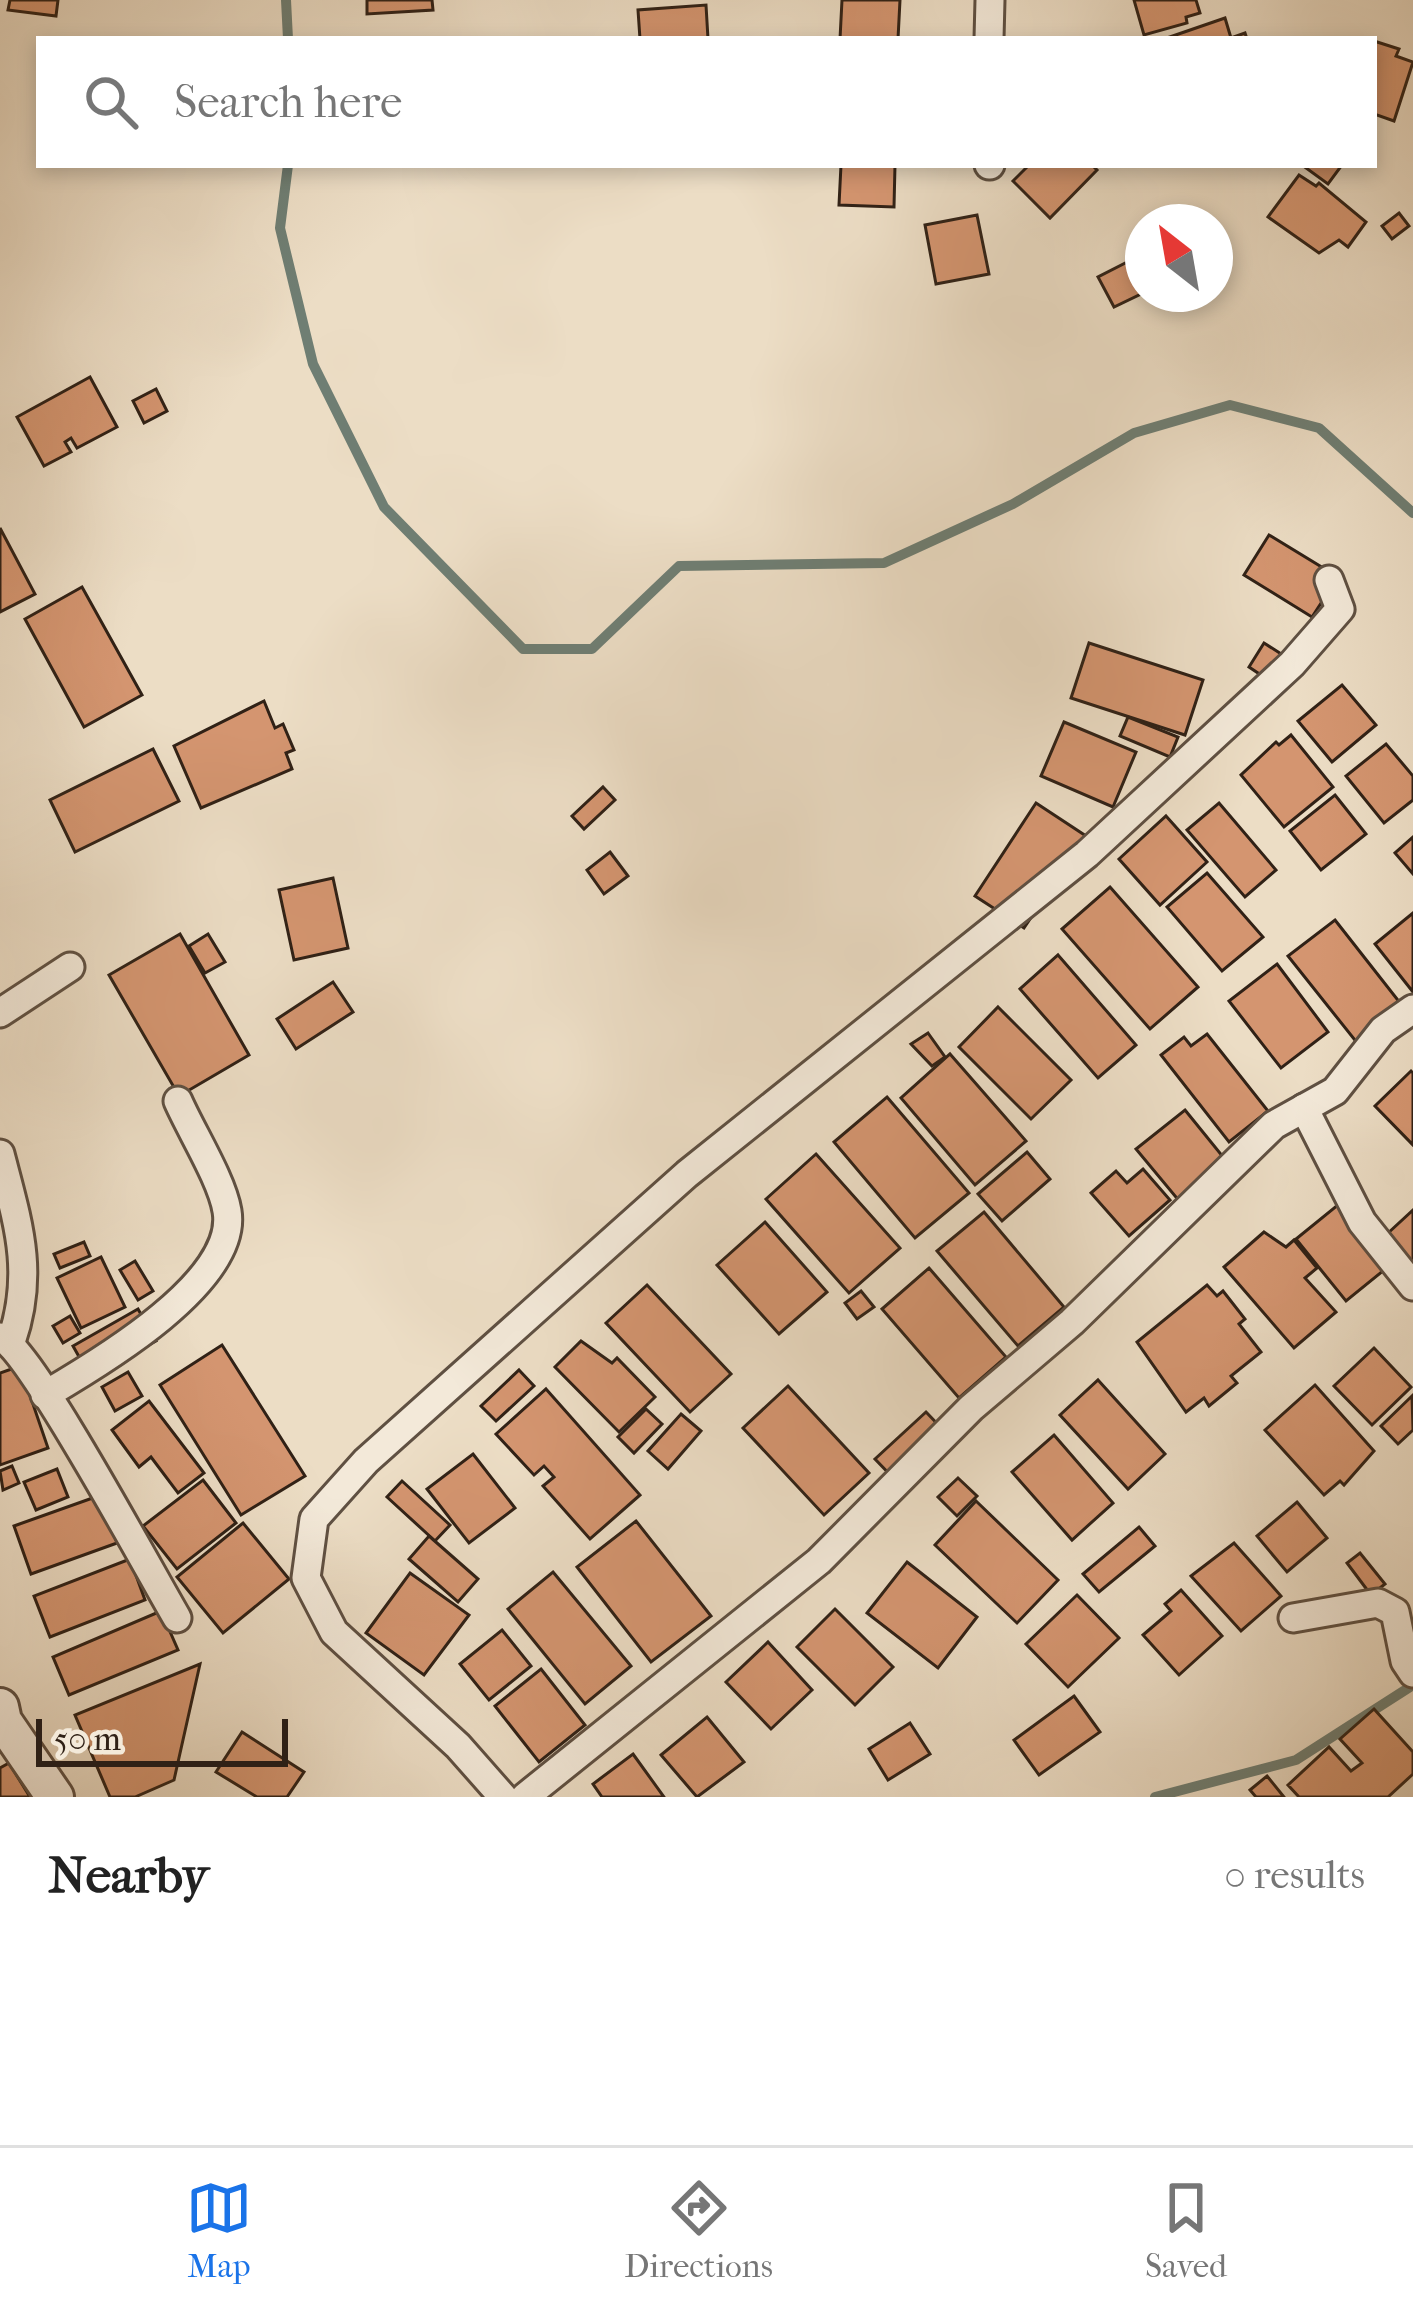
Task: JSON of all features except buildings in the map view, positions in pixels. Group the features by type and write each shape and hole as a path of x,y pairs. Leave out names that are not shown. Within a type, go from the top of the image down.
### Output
{"street":[{"path":"989,36 990,0"},
{"path":"503,1797 458,1746 334,1632 306,1577 314,1519 366,1461 687,1174 1121,822 1292,664 1340,609 1329,580"},
{"path":"0,1013 70,967"},
{"path":"525,1797 819,1561 971,1408 1072,1322 1274,1125 1334,1091 1383,1030 1413,1009"},
{"path":"45,1395 124,1348 197,1286 224,1237 228,1212 178,1101"},
{"path":"1304,1108 1362,1222 1413,1286"},
{"path":"0,1154 21,1232 26,1300 5,1340 45,1395 177,1618"},
{"path":"1293,1618 1404,1601 1405,1660 1413,1672"},
{"path":"1,1717 55,1797"}],"waterway":[{"path":"286,0 288,36"},
{"path":"288,168 280,228 313,364 384,507 523,649 592,649 679,566 884,563 1013,504 1134,433 1230,405 1319,428 1413,513"},
{"path":"1155,1797 1296,1760 1413,1685"}]}
